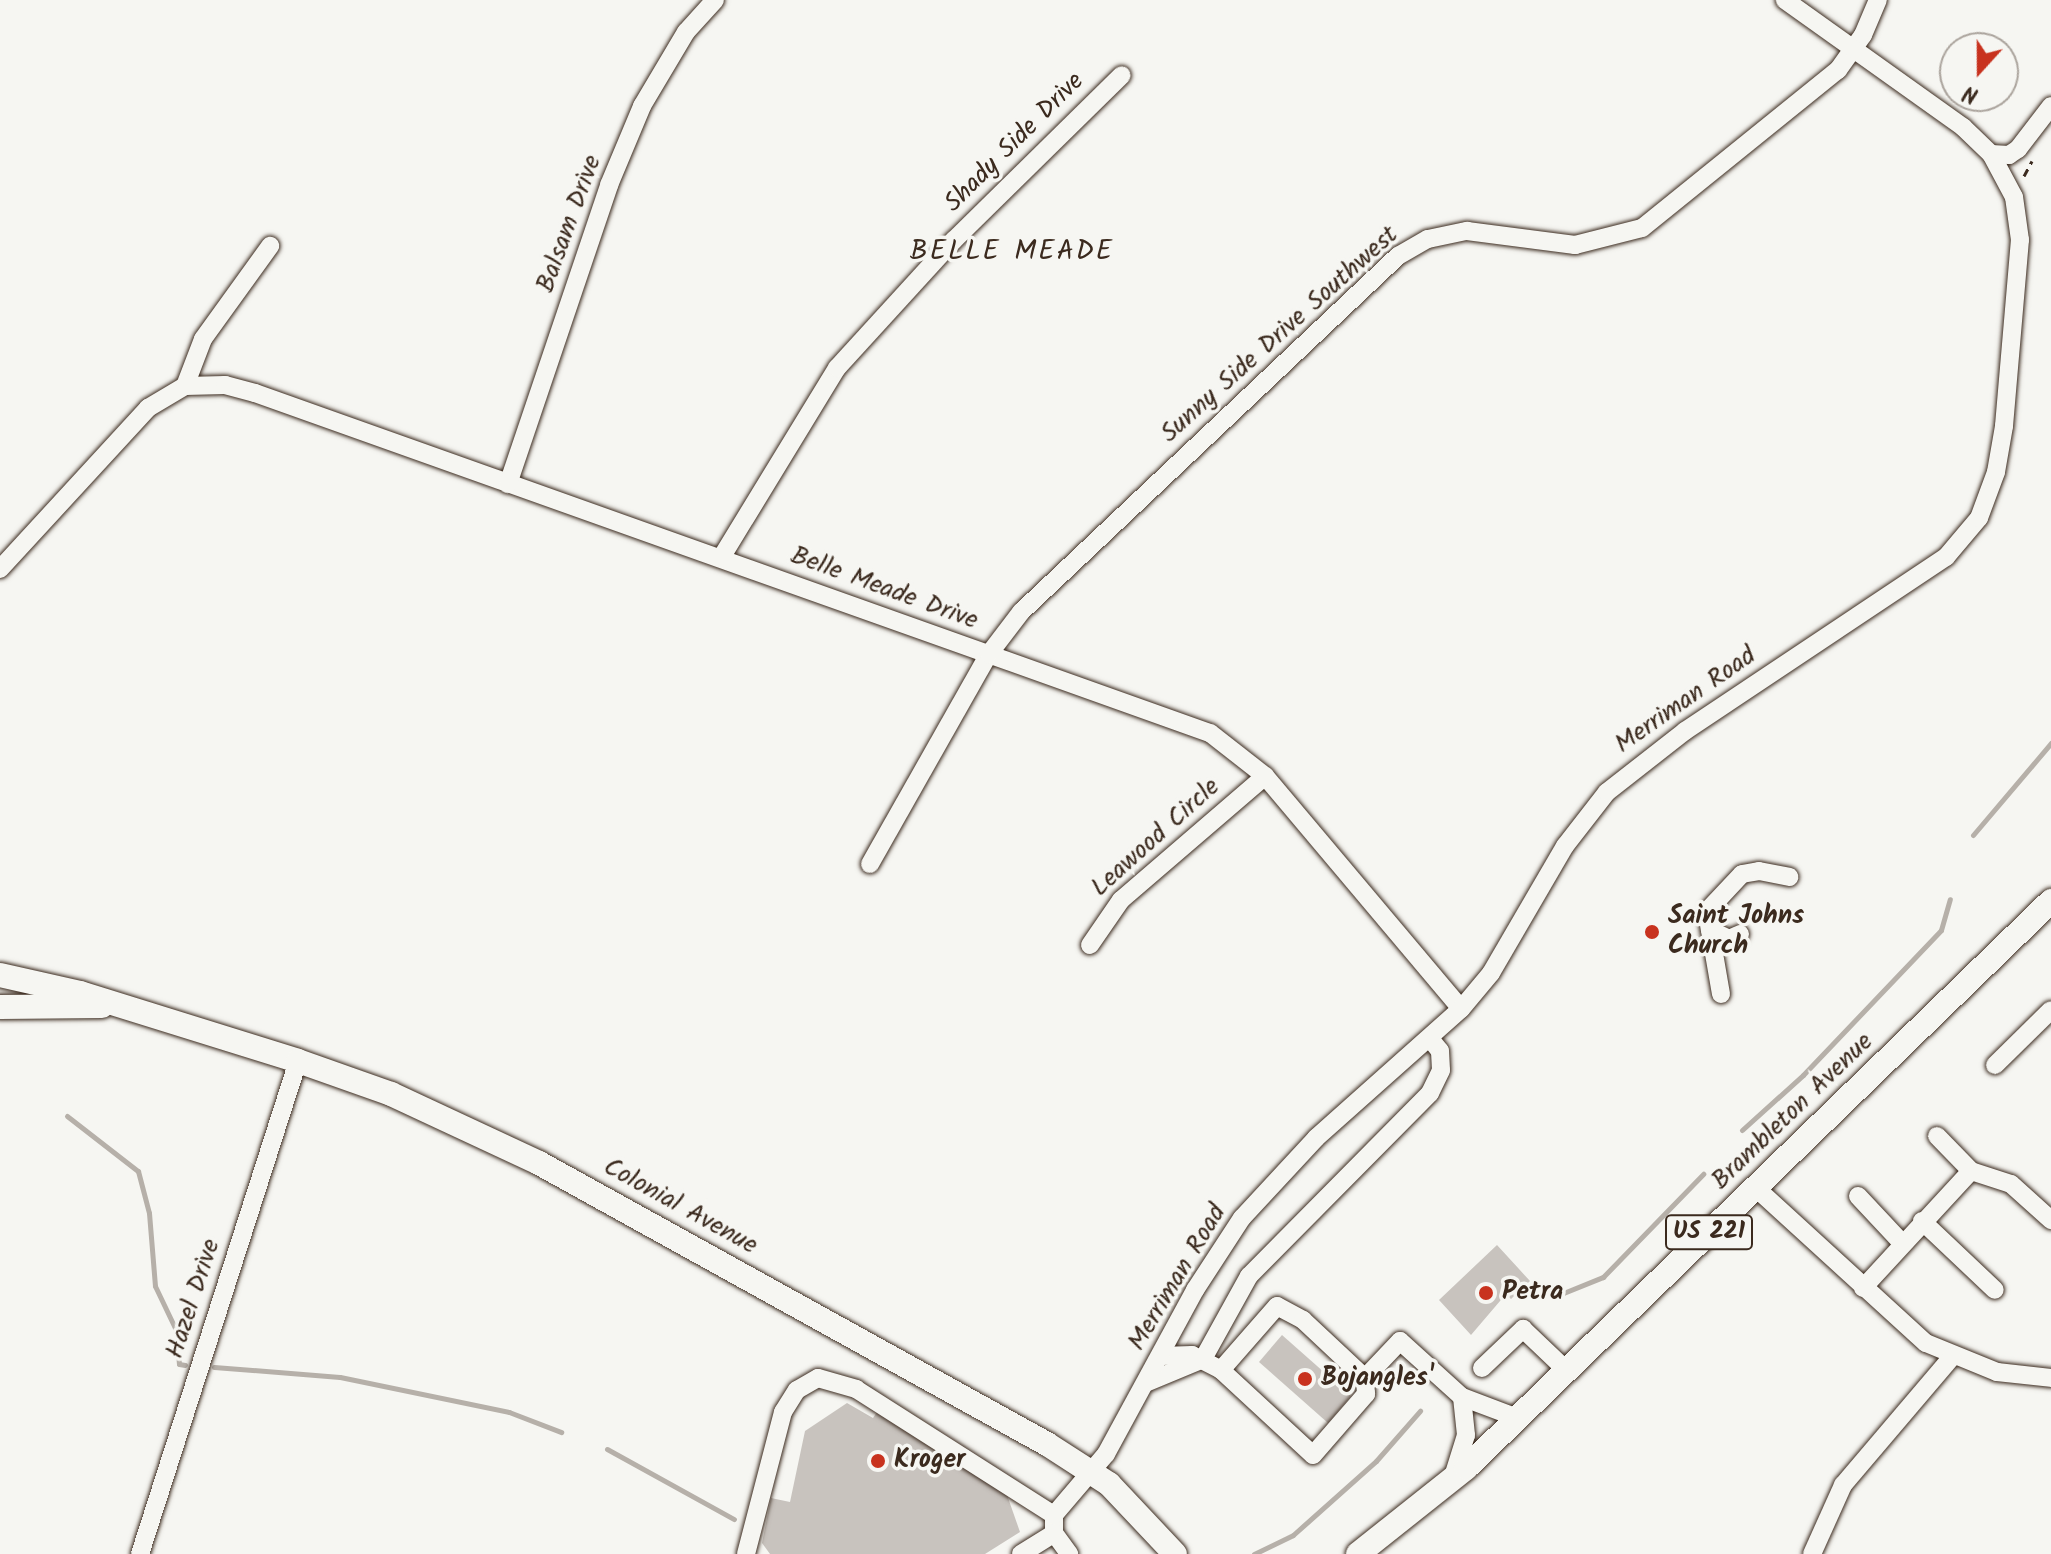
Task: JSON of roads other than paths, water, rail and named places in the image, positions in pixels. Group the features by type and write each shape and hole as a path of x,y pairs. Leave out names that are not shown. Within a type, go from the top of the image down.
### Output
{"main road":[{"name":"Brambleton Avenue","path":"1358,1554 1451,1481 2048,911"},
{"name":"Colonial Avenue","path":"0,975 80,993 108,1006 298,1061 391,1094 539,1163 1093,1472 1138,1510 1175,1554"},
{"name":"Colonial Avenue","path":"0,1007 108,1006"}],"street":[{"name":"Balsam Drive","path":"508,484 609,185 642,106 686,32 715,0"},
{"name":"Merriman Road","path":"1021,1554 1054,1524 1093,1472 1148,1382 1217,1254 1268,1185 1431,1040 1461,1009 1491,973 1565,846 1607,792 1685,731 1946,557 1979,518 1996,472 2004,426 2020,240 2014,197 1991,154 1963,127 1785,0"},
{"name":"Sunny Side Drive Southwest","path":"870,864 989,654 1021,612 1398,256 1428,239 1467,231 1575,245 1642,228 1818,88 1855,49 1878,0"},
{"name":"Shady Side Drive","path":"721,558 837,368 954,240 1122,75"},
{"path":"1991,154 2009,155 2018,149 2049,110"},
{"path":"0,569 148,408 185,386 203,339 270,246"},
{"name":"Belle Meade Drive","path":"185,386 216,384 255,393 1210,733 1265,776 1461,1009"},
{"name":"Leawood Circle","path":"1090,945 1121,900 1265,776"},
{"path":"1721,994 1710,930 1711,907 1730,882 1759,871 1789,877"},
{"path":"1710,930 1729,939 1740,934"},
{"path":"1995,1065 2051,1010"},
{"path":"1148,1382 1203,1359 1249,1276 1430,1093 1441,1070 1440,1051 1431,1040"},
{"name":"Hazel Drive","path":"140,1554 298,1061"},
{"path":"1937,1136 1971,1171 2011,1184 2051,1220"},
{"path":"1863,1288 1892,1261 1901,1242 1971,1171"},
{"path":"1756,1188 1907,1327 1952,1357 1997,1372 2051,1378"},
{"path":"1858,1196 1901,1242"},
{"path":"1922,1221 1995,1290"},
{"path":"1161,1356 1183,1353 1203,1359 1221,1370 1313,1455 1366,1394 1365,1378 1303,1320 1277,1306 1221,1370"},
{"path":"1482,1368 1523,1329 1565,1369"},
{"path":"1365,1378 1400,1341 1462,1397 1515,1417"},
{"path":"1812,1554 1843,1485 1952,1357"},
{"path":"746,1554 783,1412 797,1390 818,1378 856,1389 1054,1524 1069,1554"},
{"path":"1451,1481 1466,1435 1462,1397"}],"waterway":[{"path":"1973,835 2051,743"},
{"path":"1742,1130 1803,1075 1941,930 1950,899"},
{"path":"67,1116 138,1171 149,1213 155,1286 176,1330 179,1364 185,1365"},
{"path":"1556,1296 1603,1277 1703,1174"},
{"path":"214,1367 340,1377 509,1412 561,1432"},
{"path":"1254,1554 1293,1535 1376,1461 1420,1411"},
{"path":"607,1449 734,1519"}],"place":[{"name":"Saint Johns Church","path":"1652,932"},
{"name":"Petra","path":"1486,1293"},
{"name":"Bojangles'","path":"1305,1379"},
{"name":"Kroger","path":"878,1461"}],"district":[{"name":"BELLE MEADE","path":"1012,252"}]}
